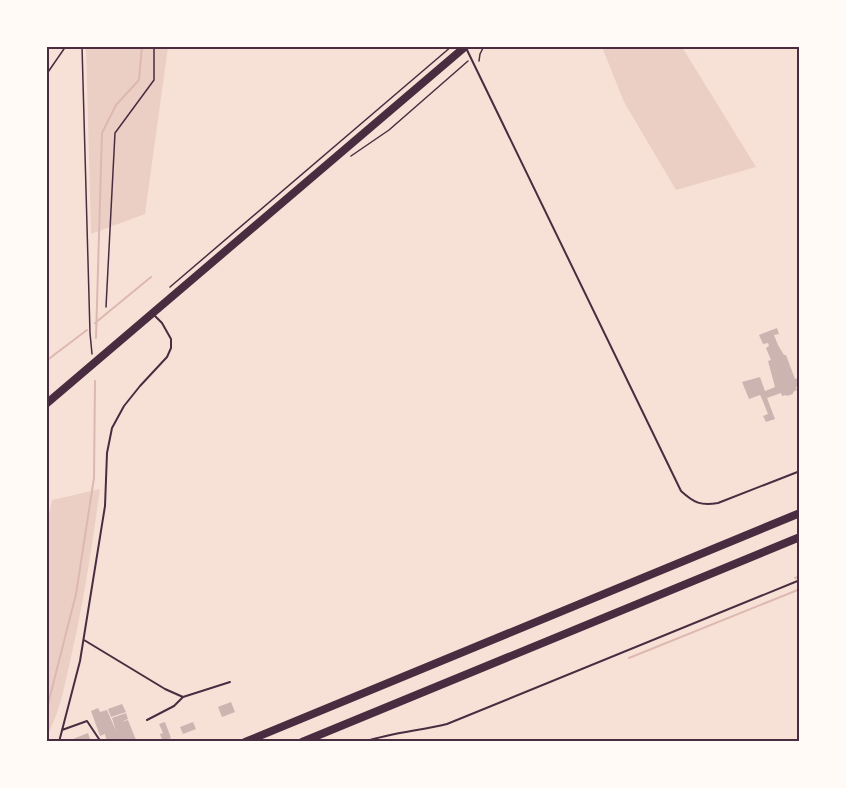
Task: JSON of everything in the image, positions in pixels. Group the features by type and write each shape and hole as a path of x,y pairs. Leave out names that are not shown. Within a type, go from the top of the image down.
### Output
{"main road":[{"path":"46,404 466,47"},
{"path":"245,741 800,513"},
{"path":"302,741 800,537"}],"lane":[{"path":"466,47 681,491 692,501 704,505 718,503 800,471"},
{"path":"58,741 84,640 105,506 107,453 112,428 124,406 167,357 171,348 171,339 162,323 153,314"},
{"path":"364,741 394,732 426,729 457,721 800,579"},
{"path":"84,640 165,689 183,697"},
{"path":"147,720 174,706 183,697 230,682"},
{"path":"62,730 87,721 101,741"}],"path":[{"path":"46,75 66,46"},
{"path":"82,46 92,357"},
{"path":"106,307 115,133 154,80 154,46"},
{"path":"479,64 484,46"},
{"path":"343,152 352,157 471,58"}],"shaded area":[{"path":"86,47 168,47 145,214 91,234"},
{"path":"602,47 682,47 756,167 676,190 624,102"},
{"path":"100,489 76,636 62,698 47,736 46,529 52,500"}],"building":[{"path":"777,328 779,334 774,335 778,345 786,355 795,379 800,377 800,385 796,387 797,390 793,394 782,396 781,393 767,398 775,419 766,422 763,416 768,414 760,395 749,399 742,382 760,377 765,391 775,387 768,361 771,360 766,348 769,346 768,343 763,344 759,335"},
{"path":"231,702 235,712 222,717 218,707"},
{"path":"122,704 126,712 111,717 108,709"},
{"path":"98,708 100,712 107,710 116,731 112,718 126,713 128,719 121,722 128,720 136,740 107,742 105,734 100,736 91,711"},
{"path":"165,722 171,738 163,742 160,734 163,733 159,724"},
{"path":"193,722 196,729 183,734 180,727"},
{"path":"88,733 91,742 68,742 68,741"}],"waterway":[{"path":"96,338 102,133 116,105 139,80 142,46"},
{"path":"95,323 151,277"},
{"path":"46,361 87,330"},
{"path":"46,712 76,594 94,478 95,381"},
{"path":"795,578 800,576"},
{"path":"629,658 800,589"}]}
